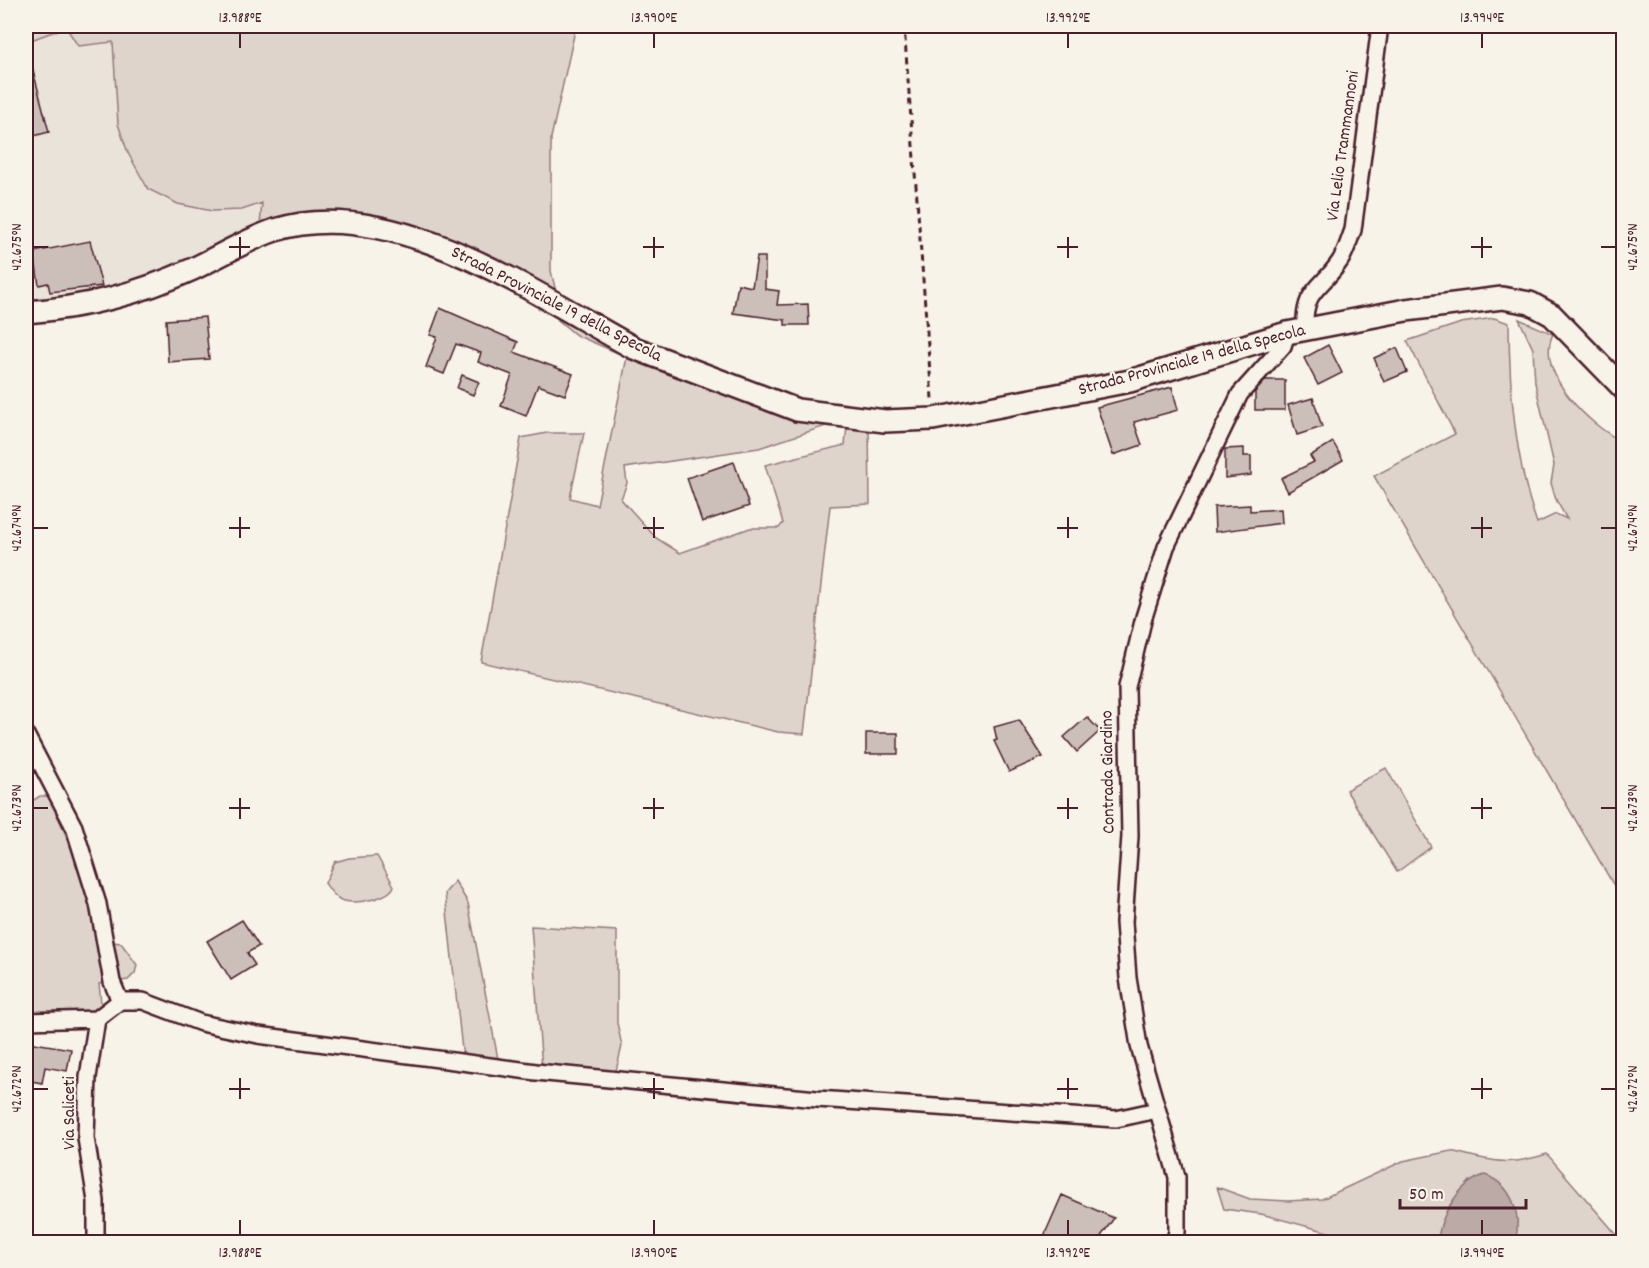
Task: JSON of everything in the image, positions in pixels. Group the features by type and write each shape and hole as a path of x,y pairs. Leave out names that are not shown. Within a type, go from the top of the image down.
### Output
{"main road":[{"name":"Strada Provinciale 19 della Specola","path":"26,312 91,303 141,288 191,270 276,230 320,222 357,223 464,254 634,348 797,410 885,421 933,419 1130,381 1296,331 1406,310 1502,298 1530,303 1552,315 1623,389"}],"street":[{"name":"Via Lelio Trammannoni","path":"1296,331 1311,294 1341,260 1353,230 1380,26"},
{"name":"Contrada Giardino","path":"1174,1242 1177,1232 1177,1177 1139,1046 1128,978 1124,921 1130,836 1126,687 1144,617 1166,547 1240,394 1296,331"},
{"path":"26,735 74,827 98,904 112,982 120,1001"},
{"path":"26,1021 97,1019 120,1001 143,1001 201,1023 258,1035 627,1082 817,1099 1116,1119 1157,1110"},
{"name":"Via Saliceti","path":"96,1242 96,1201 86,1138 88,1077 97,1019"}],"path":[{"path":"904,26 931,358 933,419"}],"shaded area":[{"path":"26,26 576,26 551,138 551,271 556,292 452,243 260,225 262,203 242,210 212,211 178,204 148,189 128,153 118,124 113,42 78,46 66,27 26,42"},
{"path":"66,27 78,46 113,42 118,124 242,210 262,203 263,228 176,265 98,291 26,302 26,42"},
{"path":"569,317 832,424 759,448 625,468 627,483 621,499 656,538 680,553 750,528 779,528 783,523 765,465 845,445 847,426 869,427 870,504 830,506 804,734 778,732 481,662 521,438 547,433 584,433 570,498 597,505 627,357 576,335 558,320"},
{"path":"1494,318 1509,323 1510,373 1518,450 1537,523 1556,514 1567,519 1556,500 1551,483 1554,465 1535,383 1533,349 1519,319 1553,334 1549,349 1551,365 1558,381 1582,412 1610,435 1623,442 1623,901 1374,476 1455,434 1407,341 1461,323"},
{"path":"1386,768 1431,847 1397,872 1346,790"},
{"path":"40,796 49,796 112,942 121,943 137,965 135,973 128,980 99,984 102,1012 26,1016 26,820 32,801"},
{"path":"377,856 394,886 391,891 370,900 354,902 336,897 325,883 335,862 349,858"},
{"path":"455,881 468,903 499,1064 463,1059 445,893"},
{"path":"531,926 617,931 617,1023 622,1046 615,1075 542,1068"},
{"path":"1451,1151 1499,1161 1520,1160 1547,1154 1623,1242 1515,1242 1517,1236 1470,1181 1447,1210 1438,1242 1365,1242 1261,1214 1224,1209 1217,1187 1250,1199 1288,1201 1322,1199 1403,1161"},
{"path":"1485,1175 1495,1180 1509,1193 1516,1212 1515,1242 1438,1242 1442,1222 1452,1202 1467,1185"}],"building":[{"path":"30,59 49,132 26,138 26,60"},
{"path":"90,241 102,286 50,292 48,283 39,285 34,252"},
{"path":"757,257 765,257 765,289 779,291 777,305 808,304 809,325 785,325 785,320 733,313 738,284 752,287"},
{"path":"440,308 518,342 514,352 573,374 565,395 538,385 526,416 501,406 512,375 478,362 481,353 456,344 444,374 426,367 437,337 430,335"},
{"path":"205,317 209,359 168,362 166,320"},
{"path":"1328,345 1342,373 1318,385 1304,358"},
{"path":"1397,348 1407,372 1384,382 1374,358"},
{"path":"462,375 479,382 473,395 457,388"},
{"path":"1266,380 1285,380 1285,410 1255,410 1255,392"},
{"path":"1172,387 1178,410 1134,422 1142,445 1113,455 1097,407"},
{"path":"1313,398 1322,427 1297,435 1288,405"},
{"path":"1333,442 1343,460 1288,492 1281,478 1314,462 1310,456"},
{"path":"1244,448 1244,456 1251,456 1251,475 1225,478 1225,449"},
{"path":"734,462 749,506 702,522 687,478"},
{"path":"1250,505 1250,511 1281,509 1282,523 1215,532 1214,507"},
{"path":"1087,717 1100,731 1077,752 1064,737"},
{"path":"1019,720 1043,757 1009,772 994,741 997,740 994,727"},
{"path":"866,733 898,733 898,754 866,754"},
{"path":"242,920 259,946 247,953 255,965 231,980 207,941"},
{"path":"28,1042 71,1049 67,1071 45,1067 42,1083 26,1080"},
{"path":"1062,1195 1114,1218 1097,1242 1058,1242 1044,1236"}]}
